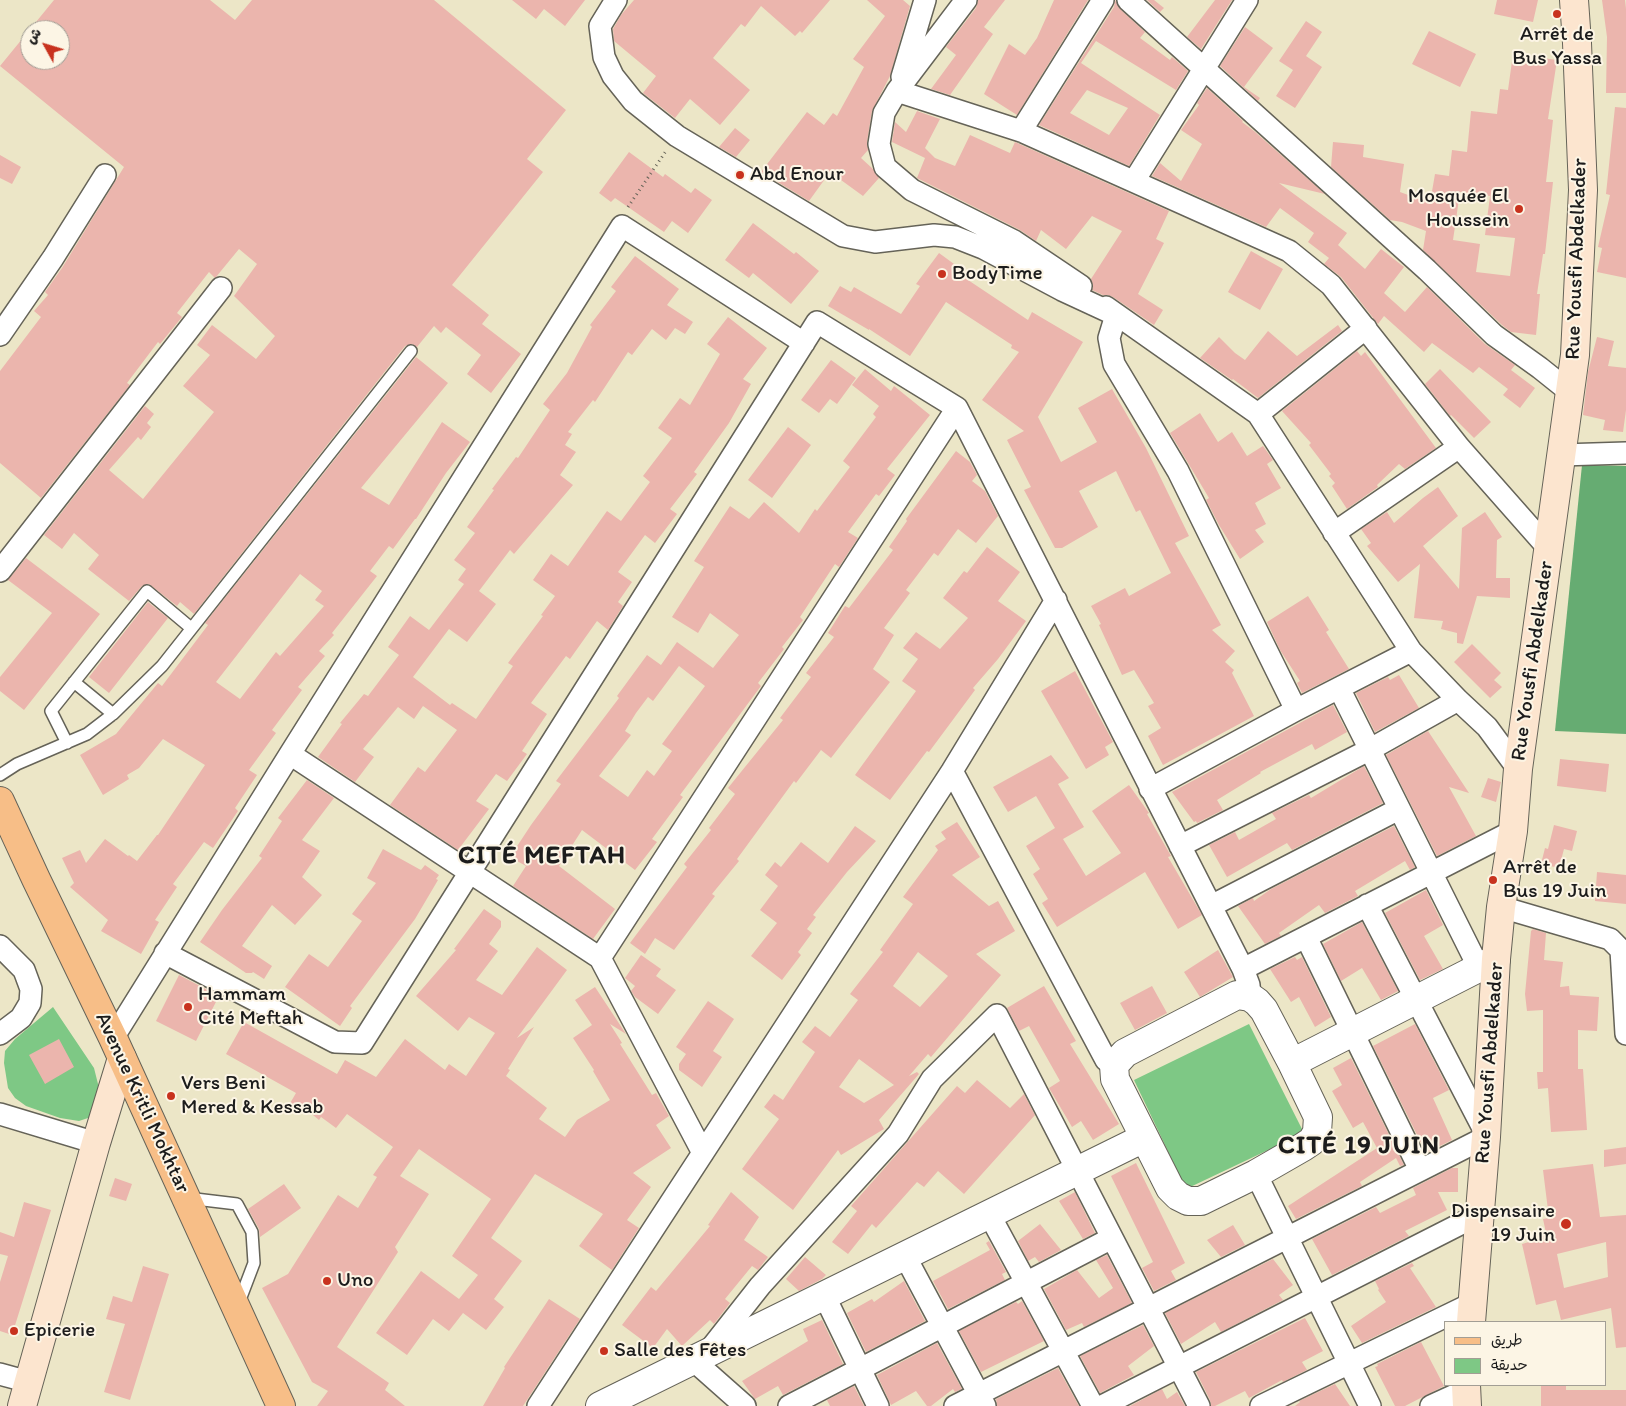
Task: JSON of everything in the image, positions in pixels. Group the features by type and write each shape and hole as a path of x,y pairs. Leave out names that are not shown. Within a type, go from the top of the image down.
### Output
{"main road":[{"name":"Rue Yousfi Abdelkader","path":"1472,1313 1485,1134 1488,964 1501,908 1513,831 1518,769 1575,354 1583,190 1574,0"},
{"name":"Avenue Kritli Mokhtar","path":"0,801 187,1198 237,1309 273,1399"},
{"path":"26,1394 96,1143 118,1048"}],"street":[{"path":"616,0 600,26 604,57 613,76 633,101 677,136 843,236 875,242 934,235 955,237 983,248 1062,290 1116,315"},
{"path":"898,91 924,0"},
{"path":"966,0 884,112 879,144 885,167 912,190 1014,241 1080,285 1116,315 1258,414 1411,651 1487,727 1518,769"},
{"path":"1021,131 1103,0"},
{"path":"1128,0 1427,270 1494,335 1570,392"},
{"path":"1134,181 1247,0"},
{"path":"898,91 1021,131 1289,250 1331,285 1459,447 1549,548"},
{"path":"0,336 54,258 106,175"},
{"path":"118,1048 165,953 622,226 804,343"},
{"path":"0,571 221,288"},
{"path":"1116,315 1109,338 1114,364 1178,471 1296,710"},
{"path":"165,953 335,1042 362,1043 818,322 957,408 1243,969 1249,986 1250,997"},
{"path":"1258,414 1366,328"},
{"path":"600,958 957,408"},
{"path":"1334,533 1459,447"},
{"path":"1561,455 1626,453"},
{"path":"538,1406 952,771 1056,600"},
{"path":"1150,789 1296,710 1411,651"},
{"path":"1292,1063 1488,964 1431,873 1339,688"},
{"path":"1180,846 1369,750 1458,700"},
{"path":"290,754 600,958 703,1153"},
{"path":"952,771 1106,1060 1114,1065"},
{"path":"1211,906 1399,809"},
{"path":"1243,969 1513,831"},
{"path":"955,1406 982,1400 1064,1351 1420,1170 1485,1134 1367,906"},
{"path":"1501,908 1610,940 1621,950 1626,1034"},
{"path":"1306,937 1420,1170"},
{"path":"0,946 24,970 31,989 30,1003 21,1018 0,1034"},
{"path":"1237,995 1250,997 1258,1002 1264,1010 1292,1063 1318,1117 1316,1132 1312,1141 1256,1174 1201,1201 1188,1201 1178,1196 1170,1188 1115,1079 1114,1065 1125,1053 1237,995"},
{"path":"700,1357 760,1286 898,1134 932,1078 997,1015 1199,1406"},
{"path":"0,1114 96,1143"},
{"path":"600,1406 633,1397 700,1357 1144,1138"},
{"path":"1256,1174 1370,1406"},
{"path":"989,1214 1094,1406"},
{"path":"1102,1406 1480,1214"},
{"path":"789,1406 1112,1238"},
{"path":"905,1256 982,1400"},
{"path":"824,1295 878,1406"},
{"path":"1452,1321 1472,1313"},
{"path":"1261,1406 1349,1363 1444,1324"},
{"path":"700,1357 745,1406"},
{"path":"0,1374 26,1394"},
{"path":"1431,1406 1466,1394"}],"lane":[{"path":"0,775 17,764 87,734 113,714 162,666 411,351"},
{"path":"67,743 51,711 147,591 192,628"},
{"path":"74,682 113,714"},
{"path":"187,1198 237,1204 252,1232 254,1263 237,1309"}],"path":[{"path":"622,226 627,208 677,136"}],"green space":[{"path":"1582,465 1626,466 1626,734 1555,731"},
{"path":"53,1007 94,1068 99,1088 94,1111 88,1118 79,1121 60,1118 26,1106 15,1098 8,1088 4,1063 5,1051 15,1039"},
{"path":"1249,1024 1304,1133 1186,1189 1134,1080"}],"building":[{"path":"54,0 210,0 235,20 252,0 434,0 566,110 527,159 543,172 452,285 489,315 482,324 521,354 491,393 467,374 481,355 446,327 441,333 434,326 417,347 412,344 405,346 194,614 180,602 177,606 149,584 142,586 129,601 88,569 99,555 74,533 62,549 44,535 145,406 154,414 147,423 151,427 141,440 138,437 109,470 143,499 214,412 183,386 210,355 197,345 212,325 256,359 275,336 234,296 257,264 239,249 215,278 209,272 177,313 182,317 160,344 158,342 127,383 130,385 41,498 0,463 0,371 41,317 34,311 48,295 45,292 62,268 124,167 0,66 20,42 20,70 70,70 70,20 38,20"},
{"path":"512,0 585,0 565,26 544,9 536,19"},
{"path":"634,0 830,0 802,33 800,31 795,36 761,6 745,27 741,24 713,58 750,90 720,125 690,99 675,118 643,93 656,76 614,41 613,29 621,15"},
{"path":"867,0 903,0 910,6 890,76 872,111 867,142 868,150 861,158 873,169 879,178 863,196 830,172 809,201 761,172 807,112 824,125 833,113 837,116 864,67 853,59 885,16"},
{"path":"978,0 1005,0 984,27 993,34 950,95 931,89 956,55 946,47 976,8"},
{"path":"1054,0 1088,0 1017,115 984,94 1009,44 1025,55 1037,38"},
{"path":"1115,0 1120,9 1145,32 1140,38 1170,60 1172,57 1188,71 1176,90 1096,41 1081,63 1160,115 1129,166 1039,125 1114,7","holes":["1087,90 1128,108 1109,135 1070,113"]},
{"path":"1147,0 1154,0 1164,8 1160,12"},
{"path":"1215,0 1232,0 1201,49 1187,37"},
{"path":"1497,0 1538,0 1533,22 1494,14"},
{"path":"1602,0 1625,0 1626,93 1606,93 1607,37"},
{"path":"1306,21 1322,32 1306,56 1322,67 1295,108 1276,96 1293,70 1279,61"},
{"path":"1245,27 1273,48 1244,87 1260,98 1258,101 1220,66"},
{"path":"1429,31 1476,54 1460,87 1412,64"},
{"path":"1513,54 1557,60 1548,119 1553,120 1546,182 1553,182 1545,254 1543,254 1537,294 1540,294 1536,335 1511,332 1502,325 1423,250 1426,231 1402,222 1390,220 1331,167 1333,142 1364,145 1363,157 1404,164 1400,192 1430,203 1435,174 1449,176 1452,150 1467,152 1471,111 1497,114 1500,89 1508,90","holes":["1460,192 1490,196 1485,235 1515,238 1510,276 1476,272 1480,244 1453,240"]},
{"path":"1207,88 1242,122 1325,194 1279,183 1347,233 1338,245 1365,269 1381,249 1404,267 1384,293 1405,312 1427,287 1485,344 1515,365 1511,370 1535,388 1520,408 1503,395 1508,389 1479,367 1473,373 1432,343 1424,352 1384,316 1378,324 1341,277 1324,264 1329,258 1308,242 1314,233 1280,208 1266,227 1152,176 1160,163 1181,181 1202,144 1181,130 1199,105 1197,103"},
{"path":"1615,107 1626,108 1626,278 1597,272 1602,248 1598,247 1610,195 1606,194"},
{"path":"917,111 940,119 925,148 935,158 955,166 970,135 1010,153 1015,142 1169,211 1156,239 1164,243 1138,294 1163,310 1154,325 1113,297 1092,290 1091,279 1122,231 1092,216 1066,249 1041,230 1036,241 1020,230 917,178 925,158 892,142 895,122 906,132"},
{"path":"735,128 750,140 736,157 719,147"},
{"path":"629,152 663,177 665,174 691,193 695,188 712,200 688,233 672,221 664,232 615,198 611,202 599,193"},
{"path":"0,155 21,167 12,184 0,178"},
{"path":"753,223 794,254 796,252 819,271 791,304 753,273 749,278 725,260"},
{"path":"1251,251 1283,269 1260,310 1228,292"},
{"path":"939,253 965,272 962,276 1028,320 1032,312 1083,342 1038,417 1061,462 1097,442 1078,408 1112,389 1146,448 1189,536 1175,543 1221,625 1212,630 1235,651 1225,662 1234,670 1232,673 1254,716 1163,765 1148,736 1161,728 1148,706 1154,703 1134,670 1122,675 1099,625 1101,624 1091,606 1125,588 1129,596 1171,573 1140,510 1136,512 1116,471 1079,491 1098,527 1062,548 1055,548 1024,490 1031,487 1007,440 1024,431 982,400 1019,352 1011,348 1012,345 946,302 910,356 869,329 828,306 840,286 851,292 854,287 901,314 920,286 916,284"},
{"path":"635,256 679,289 667,305 693,322 685,334 675,328 666,340 652,329 632,355 628,352 595,402 593,400 568,432 572,434 565,445 576,452 560,475 573,485 514,554 510,550 479,591 496,604 467,642 449,629 413,677 450,705 452,703 476,719 513,666 508,663 543,616 541,615 555,596 533,580 551,554 568,566 607,511 621,521 650,482 643,476 672,438 658,428 680,398 690,405 720,354 707,344 728,317 767,348 743,379 751,384 729,423 694,472 697,474 670,509 677,514 655,543 645,535 618,572 632,582 618,602 623,606 608,630 597,621 570,659 566,656 531,703 547,714 522,751 527,754 507,781 496,774 476,801 489,809 458,850 390,805 418,767 425,772 457,730 423,706 414,719 398,707 363,749 374,757 355,782 318,757 342,724 340,723 364,694 368,696 399,655 388,647 410,616 429,630 464,584 458,580 466,569 454,560 475,533 467,527 494,490 492,489 516,457 518,458 550,410 543,404 567,373 592,327 590,325 616,291 611,287"},
{"path":"1338,325 1342,331 1258,398 1200,358 1219,337 1245,360 1268,331 1297,356"},
{"path":"1597,337 1614,341 1608,366 1626,368 1626,410 1623,432 1603,430 1605,420 1583,415 1588,372"},
{"path":"1357,351 1361,356 1365,352 1436,448 1405,469 1399,464 1377,485 1378,487 1347,509 1332,486 1335,483 1329,476 1331,474 1309,445 1311,443 1282,411"},
{"path":"416,357 448,383 361,488 389,505 442,422 470,442 393,549 389,546 370,571 377,576 332,633 334,635 319,651 325,656 298,687 302,690 272,730 276,733 249,770 257,775 235,808 238,811 213,848 204,842 173,884 177,887 155,920 159,922 141,954 101,931 108,920 70,887 74,883 62,858 80,850 86,863 105,839 137,861 158,835 205,765 163,739 139,768 127,775 129,779 103,795 80,755 116,734 158,683 162,686 208,625 205,623","holes":["300,574 322,591 315,600 324,606 280,656 276,652 240,699 216,682"]},
{"path":"831,360 856,378 837,404 830,399 819,413 801,400"},
{"path":"865,369 891,391 894,386 930,415 887,469 895,475 879,496 876,494 848,532 858,538 839,567 835,564 800,617 803,620 758,683 761,686 680,795 683,797 652,839 657,842 635,870 582,830 559,866 615,909 593,939 513,886 526,866 510,857 561,784 556,781 619,698 617,696 647,655 661,665 677,642 713,668 739,635 710,613 698,633 672,617 704,567 694,561 730,506 749,519 764,502 799,533 815,509 817,511 850,467 843,461 876,417 873,414 879,406 852,385","holes":["679,666 705,686 662,744 672,751 654,776 647,770 628,797 599,776 631,735 625,731 636,713 648,697 653,701"]},
{"path":"1440,369 1491,422 1474,438 1450,416 1425,384"},
{"path":"1200,413 1218,442 1232,432 1247,456 1263,446 1273,460 1267,464 1281,488 1255,503 1266,524 1255,530 1264,542 1240,559 1206,500 1209,498 1170,433"},
{"path":"788,427 811,445 772,498 748,480"},
{"path":"956,451 970,462 977,475 972,481 985,491 998,516 976,543 958,529 938,556 934,553 906,590 910,593 884,628 894,635 873,669 890,682 831,758 821,750 796,783 794,781 737,859 739,861 712,894 715,896 674,950 655,938 645,954 630,943 687,867 684,864 711,830 709,828 735,794 728,788 783,720 780,718 811,677 806,673 834,637 828,633 845,606 849,608 893,550 889,547 907,521 906,519"},
{"path":"1438,487 1458,516 1423,546 1459,589 1462,528 1485,512 1502,537 1497,540 1496,578 1510,578 1510,598 1477,596 1463,644 1457,643 1457,633 1441,629 1443,621 1414,618 1420,564 1398,582 1367,546 1371,543 1361,529 1387,512 1394,523"},
{"path":"987,547 1020,572 998,601 1026,621 998,659 973,688 975,690 929,752 927,751 890,800 855,775 916,691 902,681 918,659 903,648 916,632 940,649 968,618 943,598 964,571 967,573"},
{"path":"26,558 100,614 24,710 0,691 0,677 52,613 8,580"},
{"path":"1308,596 1329,630 1326,632 1349,669 1302,693 1297,683 1300,681 1280,650 1267,622"},
{"path":"148,602 168,618 109,693 89,677"},
{"path":"1472,644 1501,673 1494,680 1502,687 1490,698 1454,662"},
{"path":"1075,671 1113,742 1105,747 1109,755 1086,769 1041,691"},
{"path":"1399,675 1419,708 1375,732 1356,693 1388,677 1390,680"},
{"path":"1333,705 1347,732 1315,750 1312,744 1260,772 1217,800 1223,810 1197,823 1196,821 1194,822 1172,792"},
{"path":"1428,731 1469,793 1449,787 1476,836 1437,856 1386,755"},
{"path":"1051,755 1069,778 1058,784 1084,827 1063,839 1086,876 1121,853 1092,811 1129,785 1149,813 1147,814 1171,856 1168,857 1202,915 1178,929 1145,872 1057,927 1042,903 1048,899 1033,874 1040,869 1026,846 1055,828 1036,796 1008,812 993,787"},
{"path":"1560,759 1609,764 1606,792 1557,786"},
{"path":"1364,766 1383,803 1292,850 1287,843 1227,877 1209,845 1235,832 1239,840 1276,819 1272,813 1309,795 1311,798"},
{"path":"1488,778 1501,782 1496,802 1481,797"},
{"path":"307,780 334,798 302,840 320,851 302,877 322,895 295,925 272,905 242,946 272,966 264,979 253,972 246,973 200,942 262,858 259,856 282,821 278,818"},
{"path":"957,822 980,857 952,875 989,906 998,901 1015,931 976,954 1001,975 931,1057 928,1054 909,1076 917,1072 919,1074 879,1120 884,1129 841,1155 838,1150 793,1210 742,1169 779,1119 764,1107 774,1094 783,1100 815,1052 802,1042 815,1026 830,1037 858,1000 850,994 883,952 880,950 913,904 903,897 938,850 935,846 946,839 941,832","holes":["918,952 948,976 920,1007 893,986","859,1059 894,1085 864,1103 839,1087"]},
{"path":"1554,825 1577,831 1572,851 1564,849 1559,868 1541,864 1545,848 1548,849"},
{"path":"855,826 876,841 847,872 813,915 816,917 807,929 812,933 798,952 801,955 782,980 751,956 777,923 760,910 778,886 765,875 775,862 781,867 801,842 828,863"},
{"path":"1394,826 1415,867 1410,870 1405,861 1355,891 1358,896 1325,913 1319,905 1279,933 1281,936 1265,944 1238,906 1253,898 1254,901 1271,889"},
{"path":"383,849 421,870 425,865 439,875 436,879 438,880 415,919 350,1006 352,1008 340,1026 285,987 309,954 328,967 362,921 352,914 376,883 367,878"},
{"path":"1597,872 1626,875 1626,904 1595,901"},
{"path":"1426,890 1443,925 1424,936 1443,969 1420,980 1385,913"},
{"path":"484,909 501,921 501,927 489,944 498,951 476,980 502,995 537,947 567,970 517,1038 534,1027 508,1069 510,1070 506,1076 547,1108 539,1119 565,1137 577,1120 610,1100 594,1070 573,1038 592,1025 575,1000 595,987 626,1034 610,1024 622,1043 620,1044 652,1095 656,1093 669,1116 656,1125 671,1148 633,1173 651,1187 627,1220 639,1228 612,1270 579,1246 603,1214 535,1174 491,1238 522,1261 494,1299 504,1307 486,1330 463,1313 449,1331 433,1319 407,1355 376,1333 421,1271 459,1299 478,1275 452,1256 491,1199 419,1149 400,1176 429,1194 395,1247 398,1252 337,1347 389,1383 385,1390 405,1406 317,1406 328,1391 312,1382 262,1288 288,1274 338,1195 358,1208 377,1177 373,1175 393,1147 347,1114 336,1128 321,1117 319,1120 307,1110 305,1114 289,1105 296,1093 226,1054 244,1022 337,1074 345,1060 376,1077 405,1039 445,1070 449,1064 466,1076 495,1033 469,1017 458,1031 416,996 456,950 454,949"},
{"path":"1362,922 1398,991 1381,1000 1362,968 1341,981 1323,944"},
{"path":"1533,929 1546,933 1544,960 1563,962 1560,987 1569,986 1570,995 1599,997 1597,1031 1578,1030 1578,1069 1583,1069 1587,1130 1551,1132 1548,1088 1538,1089 1537,1072 1543,1072 1543,1010 1527,1011 1525,994 1531,931"},
{"path":"1218,950 1233,977 1200,997 1184,972"},
{"path":"641,955 661,969 656,976 676,990 658,1014 635,997 631,991 635,986 625,978"},
{"path":"1295,957 1297,960 1302,957 1331,1017 1315,1027 1299,997 1291,1002 1270,969"},
{"name":"Hammam Cité Meftah","path":"179,975 219,996 196,1041 156,1021"},
{"path":"1044,986 1076,1041 1070,1044 1119,1124 1093,1140 1081,1121 1072,1127 1049,1088 1060,1081 1029,1026 1019,1031 1007,1008"},
{"path":"1152,986 1167,1013 1135,1030 1120,1003"},
{"path":"708,1001 734,1019 713,1051 722,1057 702,1087 679,1070 679,1064 686,1054 676,1047"},
{"path":"1415,1024 1449,1090 1433,1098 1452,1140 1426,1153 1373,1046"},
{"path":"59,1039 74,1067 45,1084 29,1055"},
{"path":"1351,1058 1404,1165 1400,1166 1396,1158 1360,1182 1362,1186 1296,1219 1288,1206 1377,1148 1363,1122 1353,1128 1332,1091 1342,1085 1333,1068"},
{"path":"977,1080 1010,1108 1024,1094 1035,1115 964,1194 938,1171 924,1187 917,1182 876,1228 872,1224 848,1254 832,1242 857,1211 851,1206 957,1086 965,1093"},
{"path":"1626,1147 1626,1164 1604,1167 1604,1150"},
{"path":"1136,1163 1185,1263 1171,1271 1176,1280 1154,1291 1142,1268 1153,1262 1111,1176"},
{"path":"1593,1164 1600,1217 1626,1215 1626,1347 1616,1348 1611,1308 1561,1320 1556,1300 1536,1305 1522,1244 1536,1240 1535,1236 1546,1233 1543,1219 1549,1218 1543,1170","holes":["1606,1242 1608,1277 1564,1288 1557,1254"]},
{"path":"1452,1168 1458,1168 1458,1192 1438,1192 1447,1210 1405,1231 1409,1236 1332,1275 1312,1239 1376,1207 1380,1213 1416,1195 1413,1188"},
{"path":"115,1178 132,1184 126,1201 109,1196"},
{"path":"284,1184 301,1208 260,1237 259,1229 248,1209"},
{"path":"731,1192 759,1217 744,1240 768,1257 758,1270 752,1266 725,1299 730,1303 714,1324 710,1320 682,1346 667,1329 653,1348 622,1325 651,1287 656,1291 710,1226 708,1225"},
{"path":"1075,1192 1095,1233 1083,1239 1059,1201"},
{"path":"24,1202 51,1210 12,1335 0,1331 0,1282 8,1256 0,1254 0,1232 14,1237"},
{"path":"1040,1224 1061,1250 1039,1262 1035,1257 1028,1261 1018,1241"},
{"path":"1233,1225 1245,1245 1221,1257 1207,1240"},
{"path":"989,1241 1006,1272 1002,1274 1005,1280 948,1309 933,1281 990,1250 986,1243"},
{"path":"1107,1255 1132,1303 1084,1327 1082,1323 1066,1330 1044,1289 1077,1270 1099,1298 1113,1288 1096,1260"},
{"path":"805,1257 826,1275 799,1291 786,1279"},
{"path":"1273,1259 1293,1285 1279,1295 1283,1300 1221,1332 1215,1322 1181,1344 1165,1313"},
{"path":"1412,1263 1414,1266 1410,1268 1436,1307 1362,1343 1351,1326 1386,1302 1378,1290 1375,1281"},
{"path":"143,1266 169,1274 130,1400 104,1392 125,1324 106,1319 113,1296 132,1302"},
{"path":"904,1281 925,1321 866,1352 847,1313 872,1299 874,1302"},
{"path":"549,1299 580,1319 523,1406 483,1406 504,1367"},
{"path":"1022,1301 1044,1341 981,1372 959,1331 1016,1302 1018,1304"},
{"path":"1305,1318 1323,1351 1302,1362 1307,1370 1283,1382 1282,1380 1249,1398 1245,1391 1215,1406 1211,1406 1210,1400 1196,1372"},
{"path":"822,1320 843,1364 783,1395 778,1386 755,1399 742,1381 808,1341 803,1329"},
{"path":"1143,1325 1154,1346 1128,1366 1134,1375 1100,1393 1080,1356"},
{"path":"1421,1342 1444,1386 1405,1406 1395,1406 1375,1367 1378,1366 1377,1364"},
{"path":"937,1343 962,1389 955,1392 953,1389 931,1406 927,1406 916,1391 891,1405 877,1375"},
{"path":"1058,1368 1079,1406 997,1406 996,1399"},
{"path":"1335,1384 1350,1406 1295,1406 1299,1401"},
{"path":"854,1386 864,1406 830,1406 827,1400"},
{"path":"1541,1386 1566,1386 1566,1390 1626,1390 1626,1406 1541,1406"},
{"path":"1162,1389 1167,1399 1177,1392 1185,1406 1130,1406"}],"place":[{"name":"Arrêt de Bus Yassa","path":"1557,14"},
{"name":"Abd Enour","path":"740,175"},
{"name":"Mosquée El Houssein","path":"1519,209"},
{"name":"BodyTime","path":"942,274"},
{"name":"Arrêt de Bus 19 Juin","path":"1493,880"},
{"name":"Hammam Cité Meftah","path":"188,1007"},
{"name":"Vers Beni Mered & Kessab","path":"171,1096"},
{"name":"Dispensaire 19 Juin","path":"1566,1224"},
{"name":"Uno","path":"327,1281"},
{"name":"Epicerie","path":"14,1331"},
{"name":"Salle des Fêtes","path":"604,1351"}],"district":[{"name":"CITÉ MEFTAH","path":"542,856"},
{"name":"CITÉ 19 JUIN","path":"1359,1146"}]}
